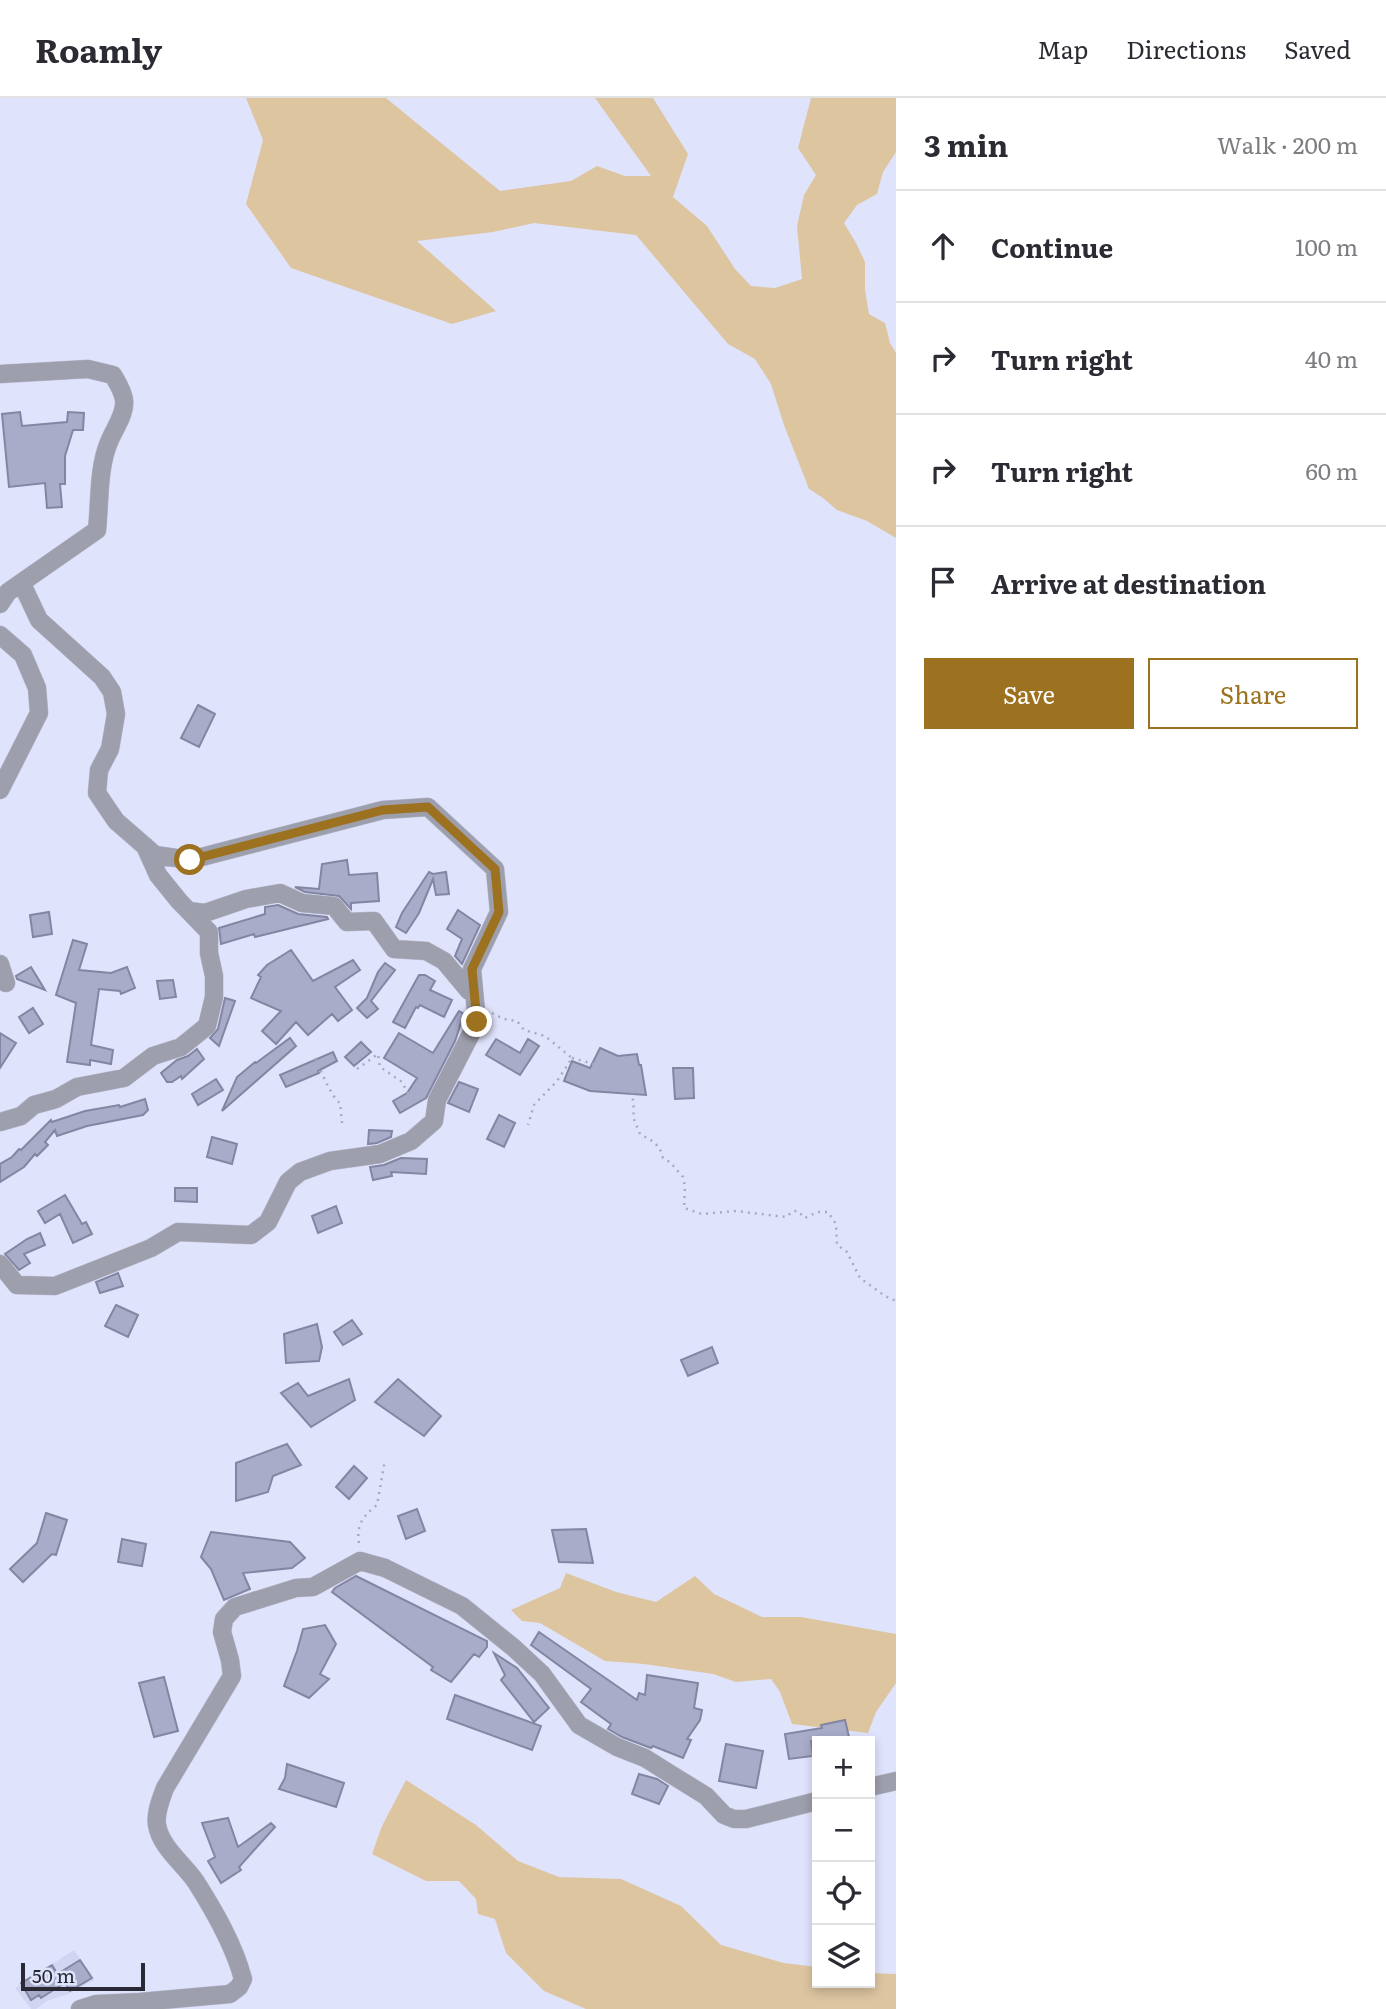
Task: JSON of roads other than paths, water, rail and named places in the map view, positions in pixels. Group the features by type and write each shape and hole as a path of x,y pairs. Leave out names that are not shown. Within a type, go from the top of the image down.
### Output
{"street":[{"path":"0,374 88,369 113,375 125,401 103,463 97,530 8,592 0,604"},
{"path":"0,1264 16,1285 55,1286 151,1248 178,1231 251,1235 268,1222 288,1182 300,1172 330,1161 380,1154 411,1141 434,1121 436,1100 477,1022 472,996 472,969 499,912 495,869 428,807 383,810 190,860 155,855 116,821 97,793 99,770 110,749 116,714 112,692 102,677 81,656 39,620 22,584"},
{"path":"0,635 23,655 37,688 39,713 0,790"},
{"path":"0,1122 21,1116 34,1105 56,1099 77,1087 124,1078 153,1056 180,1047 207,1027 214,997 209,932 158,875 145,846"},
{"path":"189,911 205,913 246,899 280,893 302,903 334,906 347,922 374,921 394,950 426,951 444,961 472,996"},
{"path":"0,964 6,983"},
{"path":"80,2009 96,2004 230,1994 239,1987 243,1979 239,1965 215,1914 195,1880 161,1839 156,1822 159,1802 232,1676 222,1632 224,1619 234,1607 296,1588 313,1587 360,1561 385,1568 462,1606 542,1674 579,1725 672,1774 706,1796 724,1815 734,1819 746,1819 812,1802"},
{"path":"875,1786 896,1781"}]}
